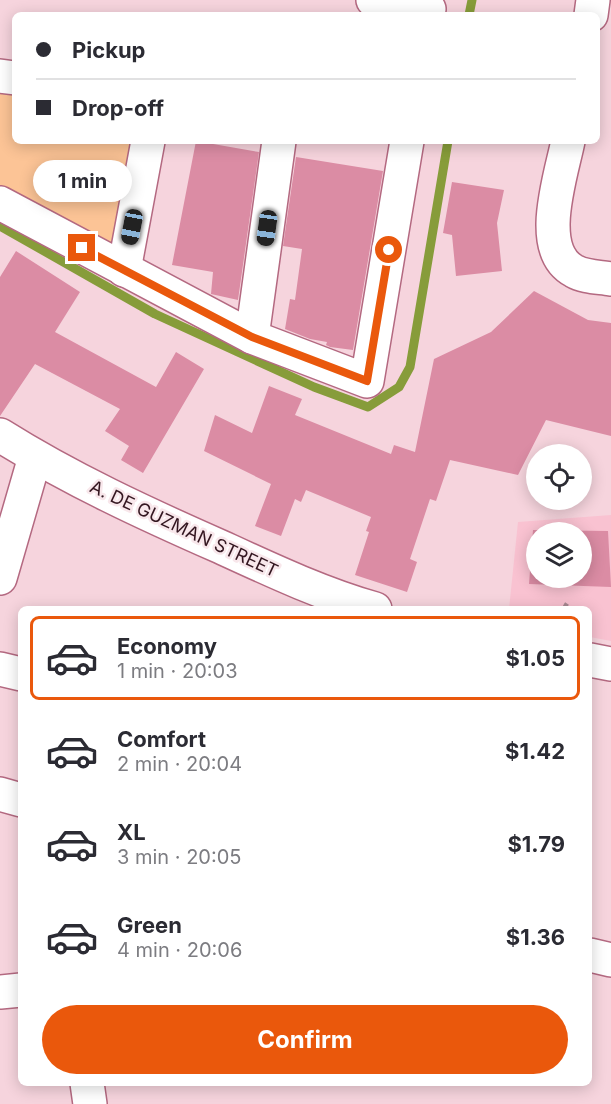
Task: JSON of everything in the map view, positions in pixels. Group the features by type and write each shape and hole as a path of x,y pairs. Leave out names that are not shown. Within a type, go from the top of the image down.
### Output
{"street":[{"path":"373,0 429,8"},
{"path":"124,270 147,144"},
{"path":"252,337 279,144"},
{"path":"0,203 252,337 367,381 406,144"},
{"path":"567,144 551,231 558,256 575,272 611,279"},
{"name":"A. DE GUZMAN STREET","path":"0,435 35,457 257,563 342,600 364,606"},
{"path":"0,578 35,457"},
{"path":"592,660 611,664"},
{"path":"0,669 18,673"},
{"path":"0,794 18,799"},
{"path":"592,955 611,960"},
{"path":"0,992 18,990"},
{"path":"87,1086 90,1104"}],"shaded area":[{"path":"0,83 12,85 12,144 139,144 116,252 0,189"},
{"path":"611,515 611,641 592,637 592,606 509,606 518,522"}],"building":[{"path":"195,144 213,144 259,152 238,300 211,294 213,272 172,265"},
{"path":"296,157 383,171 353,350 330,347 326,345 327,342 310,339 285,329 290,299 295,300 302,249 283,246"},
{"path":"452,182 504,190 497,223 502,271 456,276 452,235 443,233"},
{"path":"16,251 80,292 55,332 156,387 176,352 204,369 143,473 121,460 129,446 105,431 120,409 35,364 0,416 0,277"},
{"path":"534,291 588,320 611,323 611,436 546,420 534,444 526,444 526,459 518,475 450,460 436,501 430,499 410,559 417,562 407,592 355,575 369,532 366,531 371,517 306,490 301,502 295,499 281,536 255,526 271,484 204,451 215,415 252,433 269,386 302,399 295,415 391,454 394,445 415,452 434,359 491,332"},
{"path":"592,531 608,531 611,587 592,586"}],"waterway":[{"path":"470,12 472,0"},
{"path":"0,226 155,314 314,387 368,407 399,387 410,367 447,144"}],"route":[{"path":"82,248 252,337 367,381 389,250"}]}
